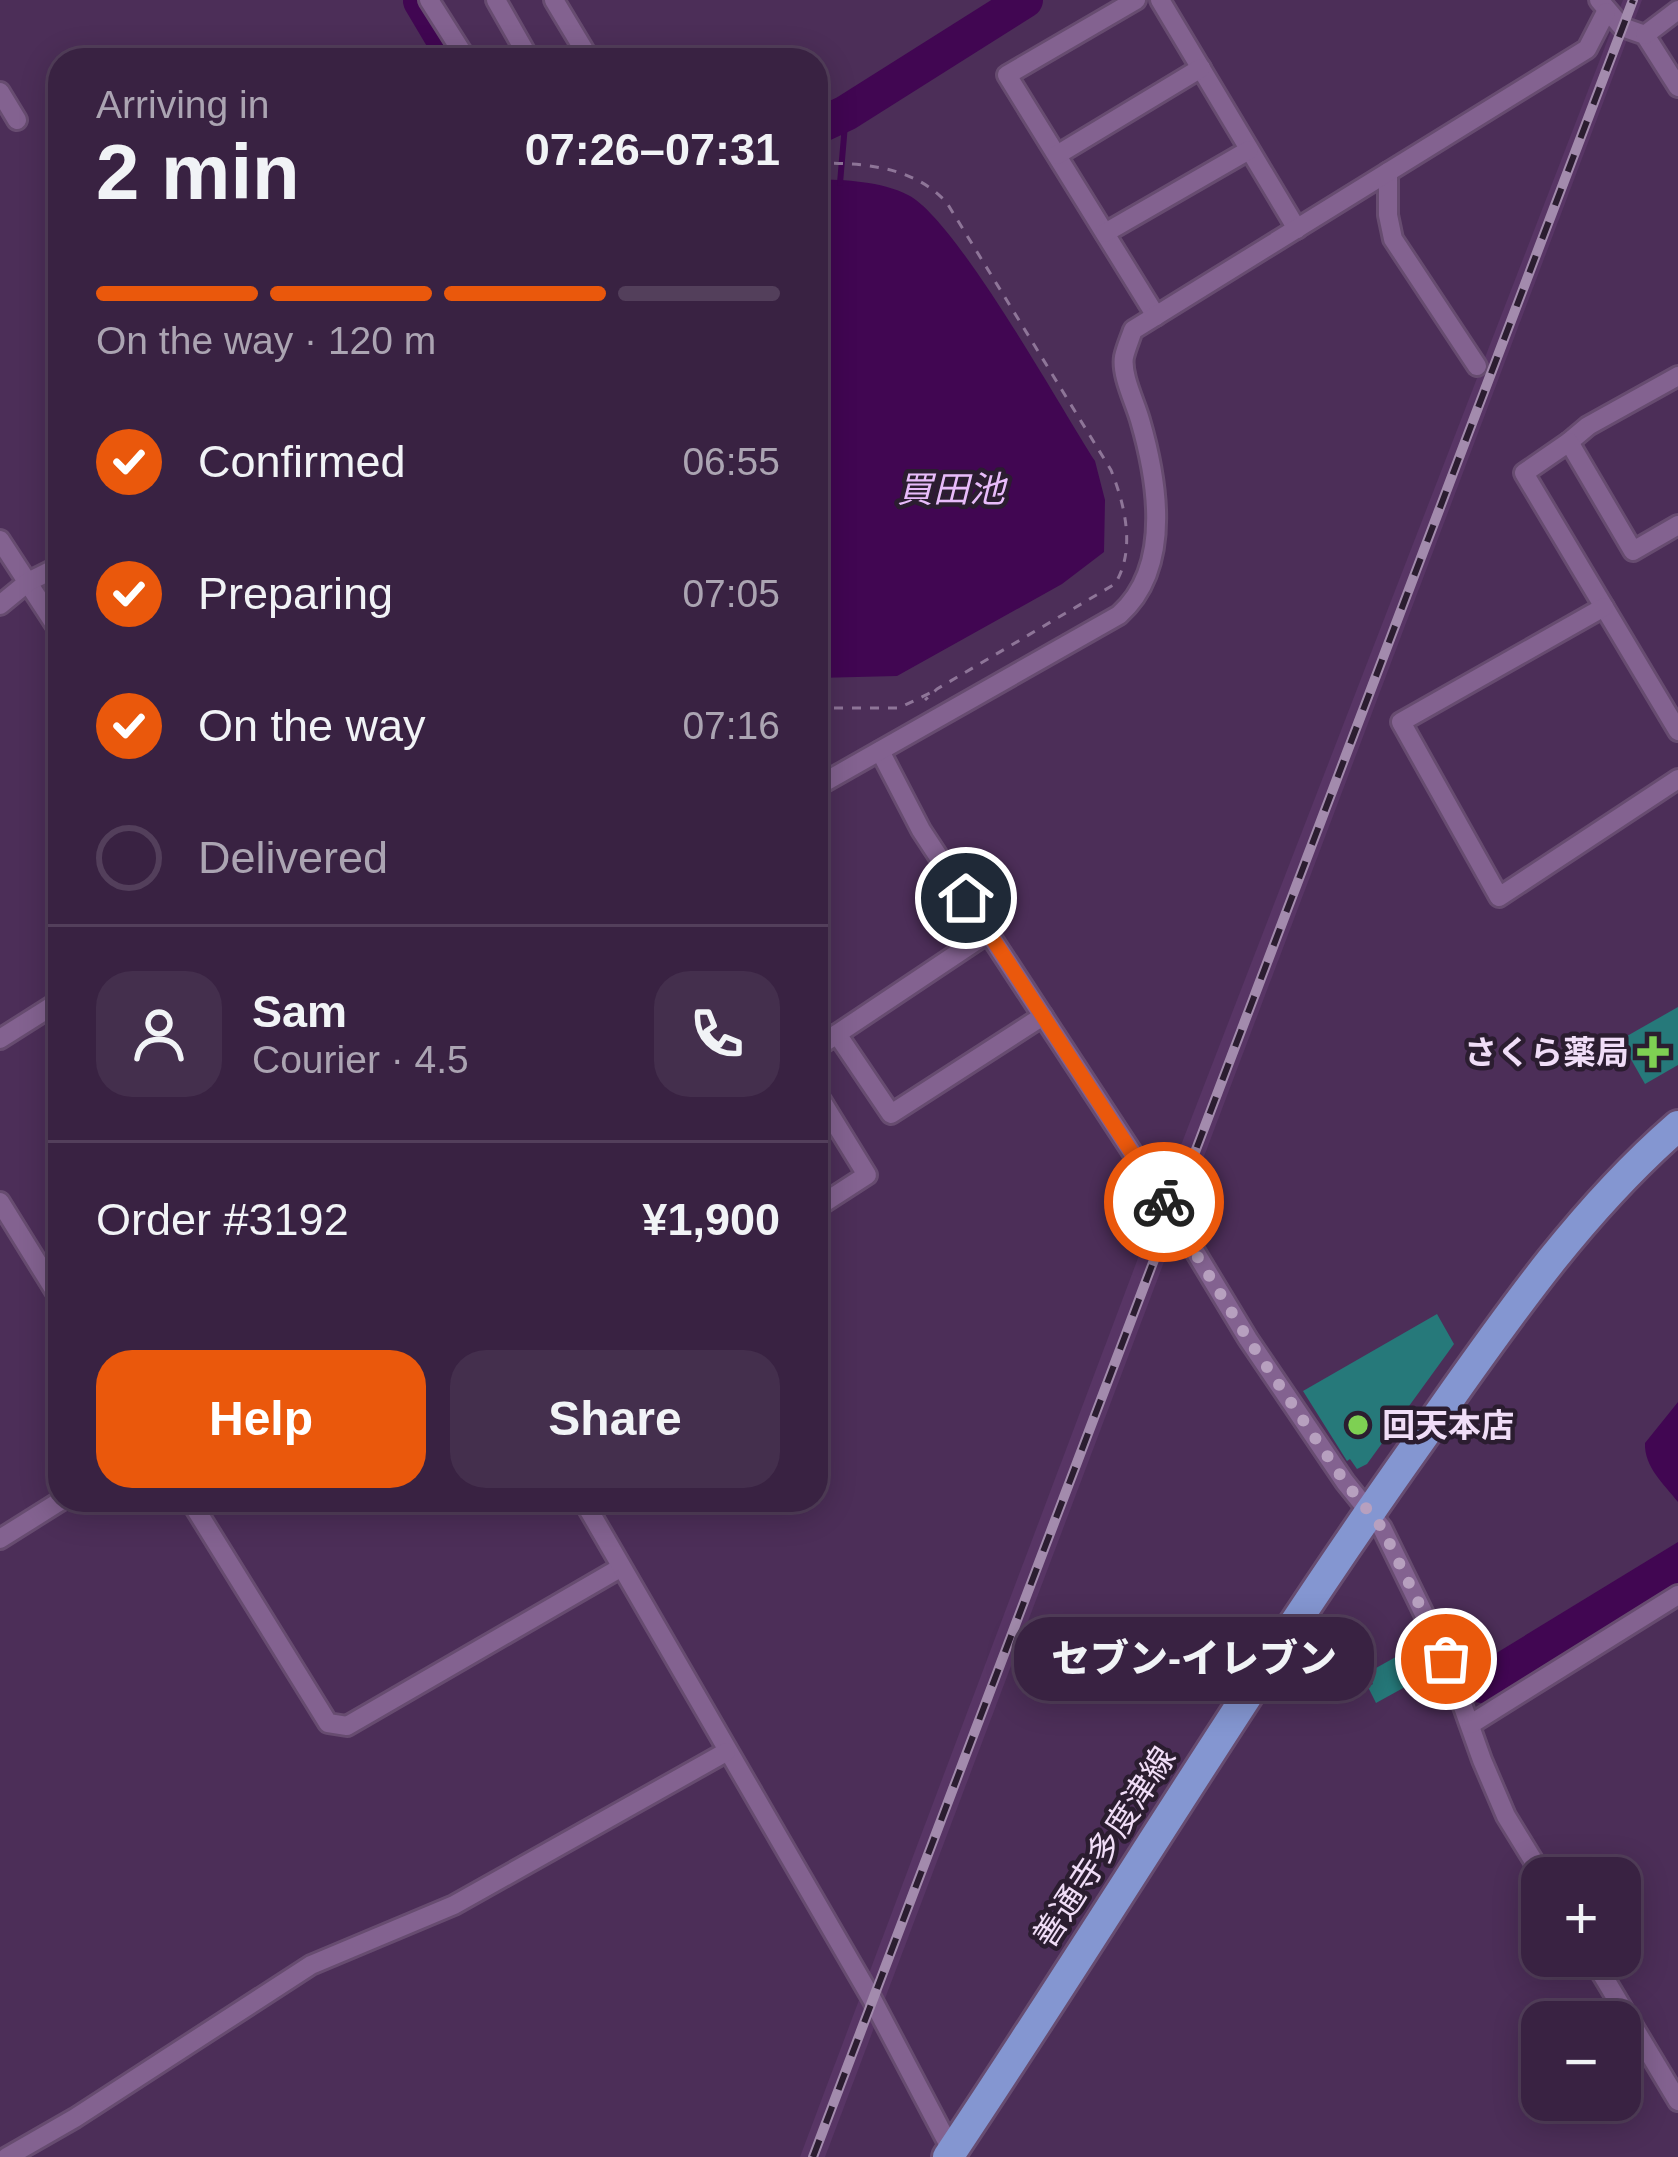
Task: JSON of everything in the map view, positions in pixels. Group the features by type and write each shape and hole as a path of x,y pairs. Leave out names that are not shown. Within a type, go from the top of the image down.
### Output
{"main road":[{"name":"善通寺多度津線","path":"950,2154 1369,1512 1571,1234 1678,1126"}],"street":[{"path":"429,0 459,48"},
{"path":"496,0 523,48"},
{"path":"554,0 583,48"},
{"path":"1136,0 1007,75 1156,316"},
{"path":"1160,0 1297,229"},
{"path":"828,780 1119,615 1144,587 1155,538 1154,500 1143,429 1123,361 1133,330 1587,49 1602,6 1622,27 1645,35 1678,87"},
{"path":"1645,35 1678,10"},
{"path":"1057,155 1201,68"},
{"path":"0,92 16,120"},
{"path":"1105,233 1249,150"},
{"path":"1388,172 1393,239 1477,366"},
{"path":"1678,376 1588,425 1524,472 1604,607 1670,698 1678,730"},
{"path":"1569,442 1633,551 1678,524"},
{"path":"0,540 48,613"},
{"path":"0,605 48,572"},
{"path":"1604,607 1401,722 1499,897 1678,779"},
{"path":"880,751 921,830 1170,1210 1248,1339 1382,1528 1446,1659 1507,1816 1531,1857"},
{"path":"828,1040 988,933"},
{"path":"0,1039 48,1009"},
{"path":"837,1034 891,1114 1043,1016"},
{"path":"828,1112 867,1175 828,1200"},
{"path":"0,1202 48,1274"},
{"path":"0,1539 48,1509"},
{"path":"197,1512 328,1724 346,1726 620,1568"},
{"path":"590,1512 872,1999 950,2154"},
{"path":"1472,1724 1678,1595"},
{"path":"7,2157 311,1965 454,1906 726,1752"},
{"path":"1604,1977 1678,2102"}],"path":[{"path":"828,163 885,168 917,178 947,203 1111,470 1123,508 1125,561 1115,584 938,689 899,708 828,708"},
{"path":"918,707 938,689"}],"shaded area":[{"path":"1623,0 1642,0 825,2157 800,2157 1161,1197"}],"water":[{"name":"買田池","path":"828,180 863,182 908,195 953,239 1095,461 1105,500 1104,552 1062,584 897,676 828,678"},
{"path":"1678,1402 1678,1502 1651,1467 1645,1443"},
{"path":"1678,1542 1678,1584 1488,1705 1476,1702 1462,1674"}],"building":[{"name":"さくら薬局","path":"1678,1007 1678,1065 1645,1084 1620,1040"},
{"name":"回天本店","path":"1437,1314 1454,1344 1367,1464 1357,1469 1347,1461 1303,1391"},
{"path":"1419,1644 1434,1671 1376,1703 1367,1673"}],"waterway":[{"path":"828,121 1025,0"},
{"path":"421,1 449,48"},
{"path":"840,183 846,113"}],"railway":[{"path":"813,2157 1633,0"}],"way so far":[{"path":"1164,1202 1248,1339 1382,1528 1446,1659"}],"place":[{"name":"さくら薬局","path":"1653,1052"},
{"name":"回天本店","path":"1358,1425"},
{"name":"セブン-イレブン","path":"1446,1659"}],"route":[{"path":"966,898 1164,1202"}]}
